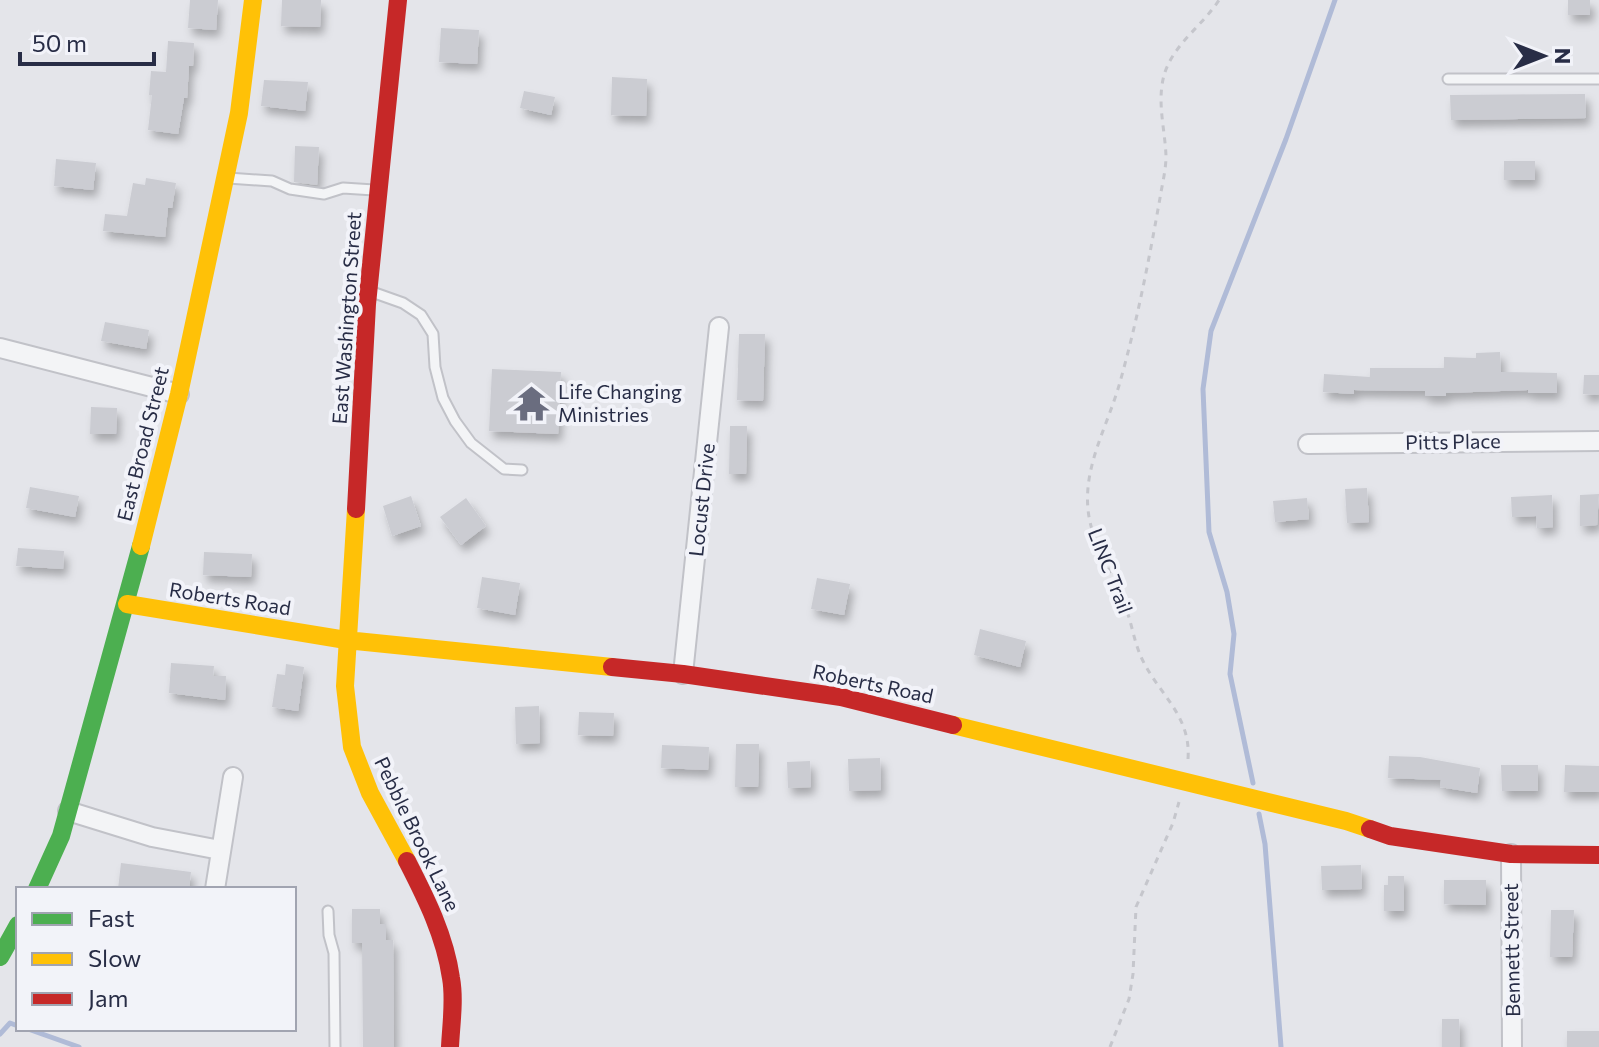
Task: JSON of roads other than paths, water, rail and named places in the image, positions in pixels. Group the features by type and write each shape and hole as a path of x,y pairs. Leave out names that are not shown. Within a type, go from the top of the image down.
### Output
{"street":[{"name":"East Broad Street","path":"38,887 61,836 127,604 179,394 239,113 253,0"},
{"name":"East Washington Street","path":"346,640 369,291 398,0"},
{"name":"Locust Drive","path":"683,674 719,327"},
{"path":"0,348 179,394"},
{"name":"Pitts Place","path":"1308,444 1599,441"},
{"name":"Roberts Road","path":"127,604 346,640 683,674 841,697 1346,821 1390,836 1511,854 1599,855"},
{"name":"Pebble Brook Lane","path":"346,640 345,686 352,747 370,793 423,892 443,940 452,981 450,1047"},
{"path":"215,887 233,777"},
{"path":"68,811 152,837 220,850"},
{"name":"Bennett Street","path":"1511,854 1512,1047"},
{"path":"0,957 16,929"}],"lane":[{"path":"1448,79 1599,79"},
{"path":"225,178 272,181 290,189 324,194 343,188 378,190"},
{"path":"369,291 403,303 421,315 433,334 435,367 443,398 455,421 471,443 504,469 522,470"},
{"path":"328,911 329,935 334,953 335,1047"}],"waterway":[{"path":"1253,783 1230,674 1234,634 1227,592 1209,532 1203,389 1211,331 1286,139 1335,0"},
{"path":"1259,814 1265,844 1281,1047"},
{"path":"0,1034 10,1023 16,1025"},
{"path":"34,1031 79,1047"}],"place":[{"name":"Life Changing Ministries","path":"532,404"}]}
